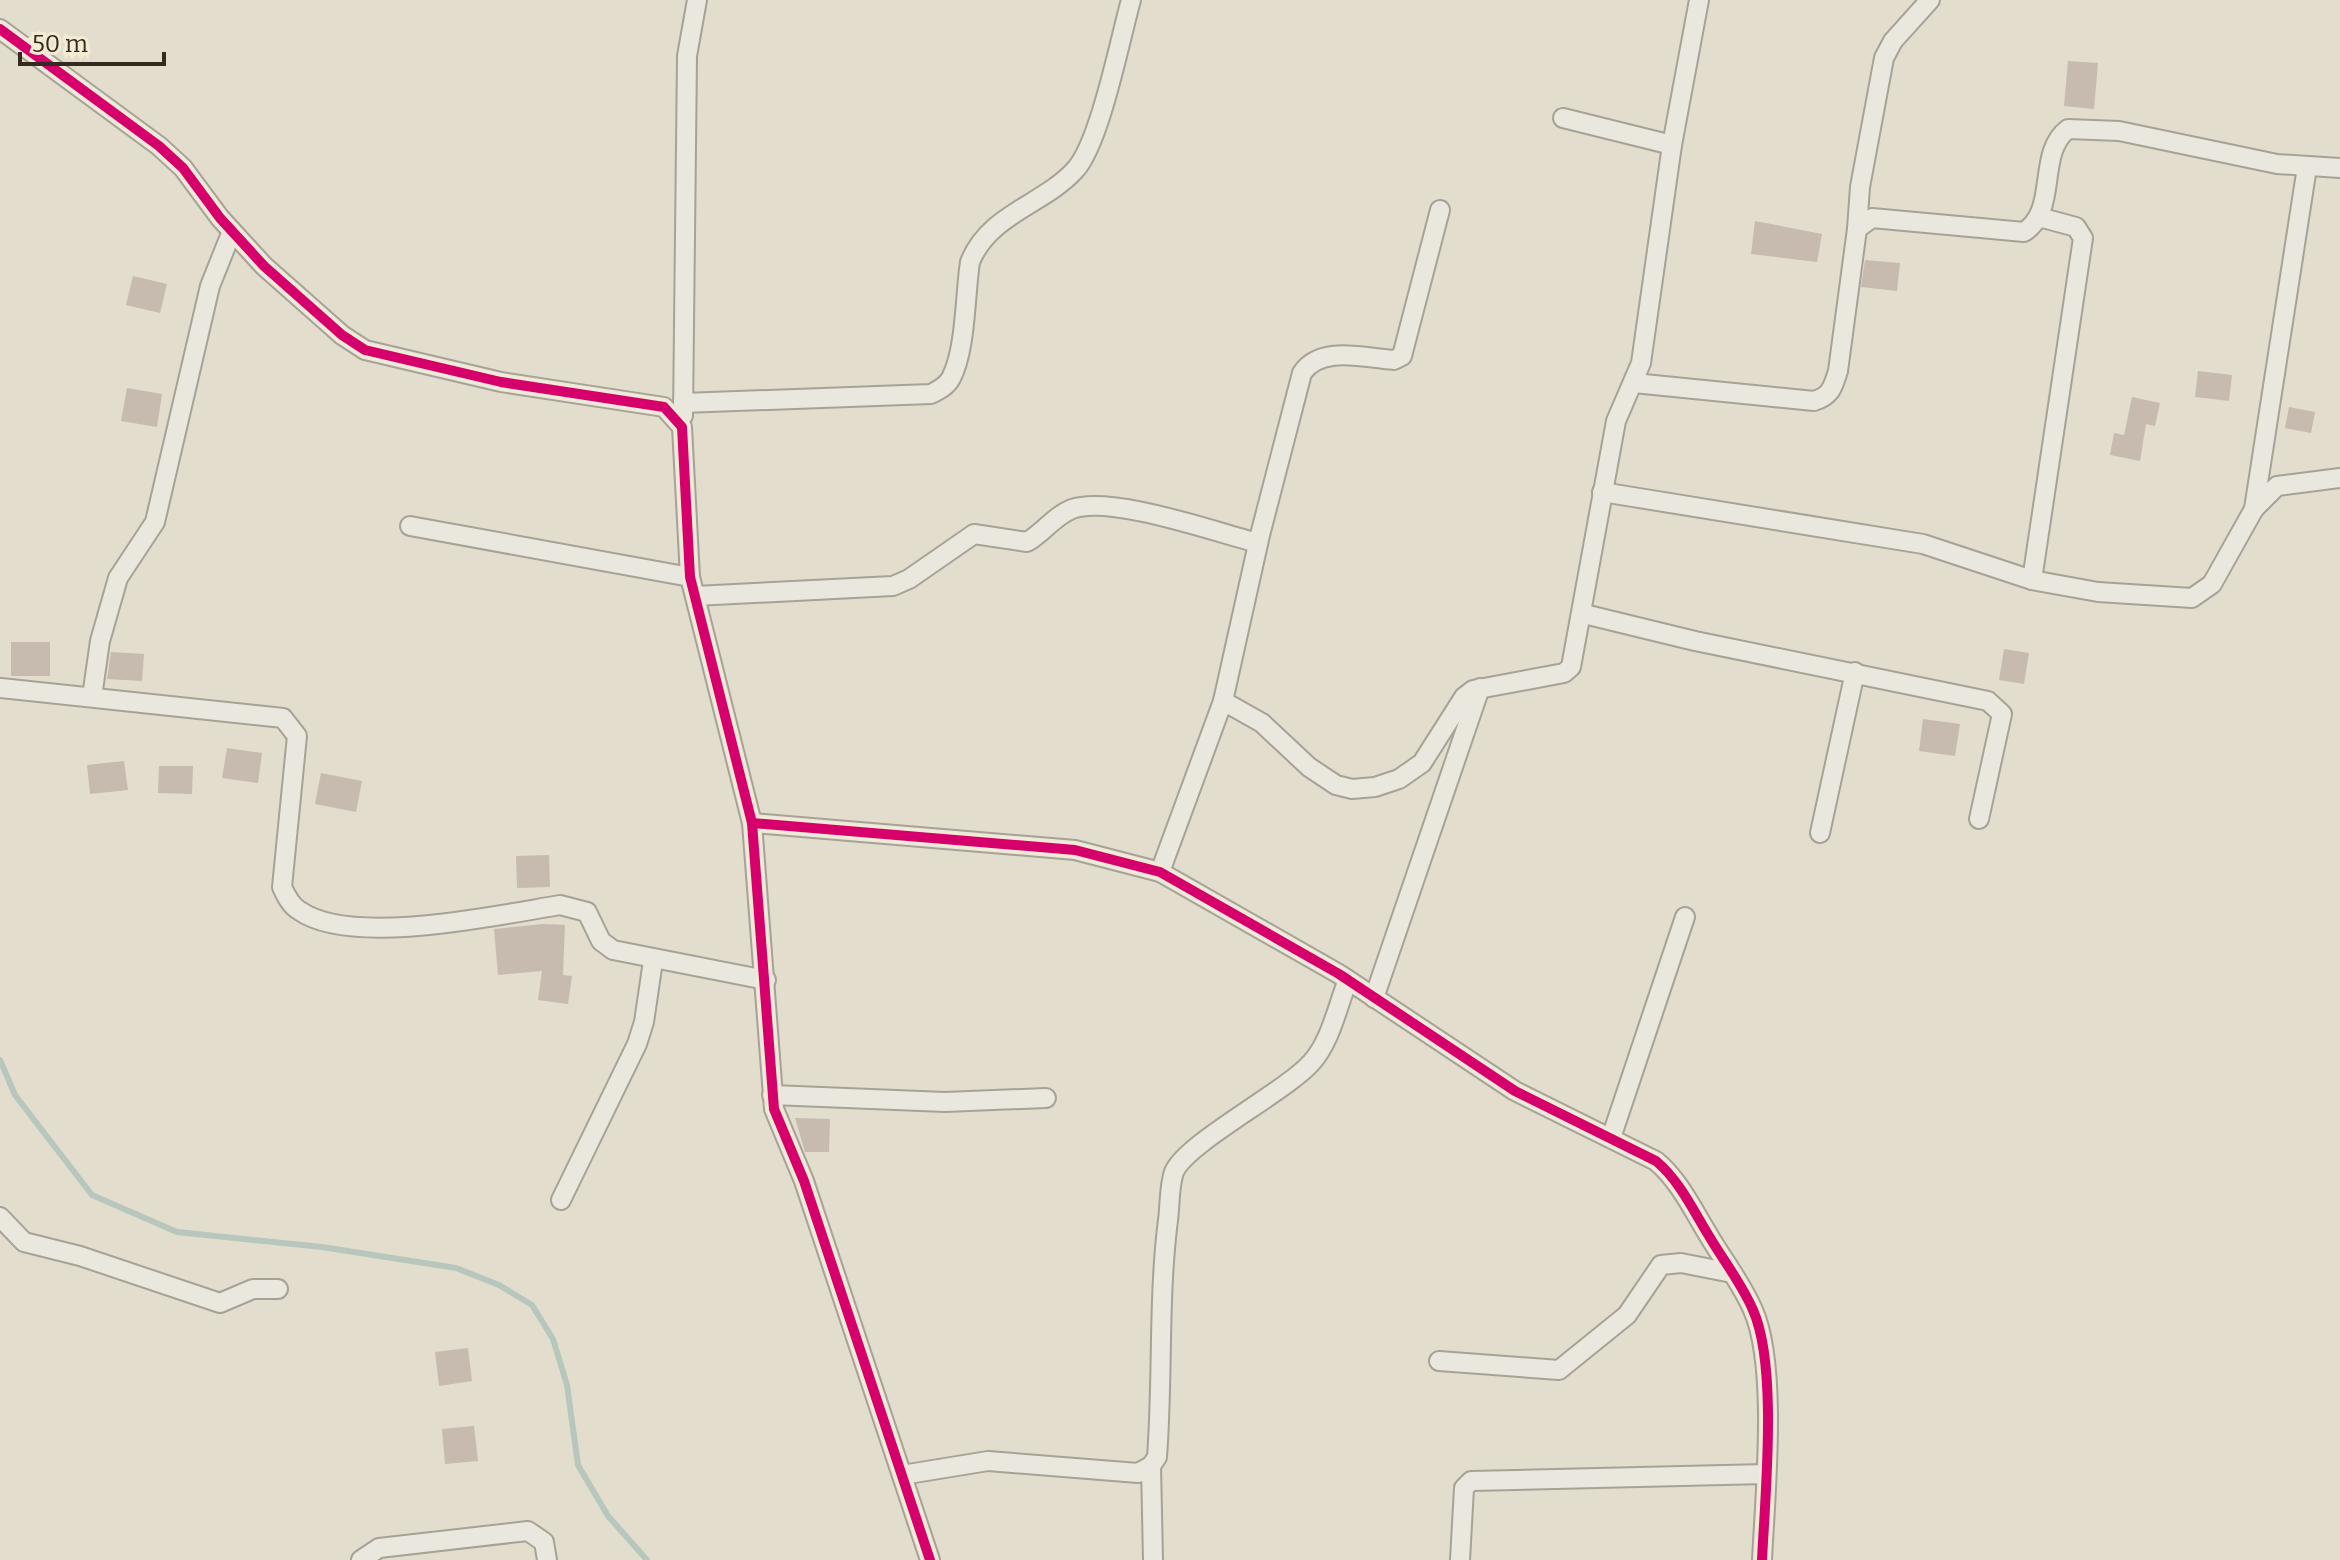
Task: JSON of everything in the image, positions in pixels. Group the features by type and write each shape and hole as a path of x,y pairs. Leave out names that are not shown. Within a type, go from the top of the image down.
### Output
{"street":[{"path":"697,0 687,56 682,427 690,577 752,823 766,980 772,1095 778,1123 804,1181 930,1560"},
{"path":"683,403 931,394 943,388 951,380 957,358 970,262 975,249 997,224 1077,169 1090,143 1131,0"},
{"path":"1223,701 1262,723 1309,767 1336,785 1352,789 1375,787 1399,779 1422,763 1464,697 1480,688 1564,673 1571,667 1584,614 1616,421 1641,363 1672,145 1699,0"},
{"path":"1634,383 1814,401 1825,398 1838,371 1860,187 1884,58 1893,41 1930,0"},
{"path":"0,29 159,146 183,168 264,266 342,335 365,350 501,382 664,407 682,427"},
{"path":"1563,118 1672,145"},
{"path":"1857,229 1872,218 2018,233 2031,227 2039,217 2056,142 2068,129 2119,131 2307,167 2340,168"},
{"path":"2254,509 2307,167"},
{"path":"1160,872 1223,701 1258,543 1302,373 1310,362 1324,356 1394,360 1402,356 1440,210"},
{"path":"2032,580 2083,238 2076,227 2039,217"},
{"path":"92,697 100,641 118,578 155,522 210,286 232,231"},
{"path":"1602,492 1923,544 2032,580 2098,592 2192,598 2212,584 2254,509 2277,486 2340,478"},
{"path":"695,596 893,586 909,579 974,534 1027,542 1060,515 1092,505 1131,510 1258,543"},
{"path":"410,526 690,577"},
{"path":"1584,614 1695,641 1975,697 1997,707 2002,714 1979,819"},
{"path":"1820,833 1855,672"},
{"path":"1,688 283,718 292,725 297,736 282,887 300,912 340,925 423,926 560,905 587,912 601,941 613,950 653,961 766,980"},
{"path":"1374,998 1480,688"},
{"path":"752,823 1075,850 1160,872 1348,980 1515,1091 1611,1138 1667,1170 1753,1310 1761,1336 1766,1368 1762,1560"},
{"path":"1611,1138 1685,917"},
{"path":"561,1200 637,1044 653,961"},
{"path":"1153,1560 1151,1466 1157,1447 1162,1268 1174,1172 1206,1142 1255,1104 1283,1089 1312,1062 1325,1042 1348,980"},
{"path":"772,1095 945,1102 1046,1098"},
{"path":"0,1217 24,1242 80,1256 220,1303 253,1289 278,1289"},
{"path":"1439,1361 1559,1370 1627,1315 1661,1265 1681,1263 1732,1273"},
{"path":"902,1475 988,1461 1138,1473 1151,1466"},
{"path":"1460,1560 1464,1488 1471,1481 1766,1474"},
{"path":"361,1560 379,1548 528,1531 544,1542 547,1560"}],"building":[{"path":"2068,61 2098,63 2094,109 2064,106"},
{"path":"1755,221 1822,234 1817,262 1751,254"},
{"path":"1865,260 1900,263 1897,291 1861,287"},
{"path":"133,276 167,284 160,313 126,305"},
{"path":"2198,371 2232,375 2229,401 2195,397"},
{"path":"127,388 162,394 157,427 121,421"},
{"path":"2132,397 2160,403 2155,426 2146,424 2140,461 2110,455 2114,433 2124,435"},
{"path":"2289,407 2315,412 2311,433 2285,428"},
{"path":"11,642 50,642 50,676 11,676"},
{"path":"2004,649 2029,653 2024,684 1999,680"},
{"path":"111,652 144,654 142,681 107,679"},
{"path":"1923,719 1960,724 1955,756 1919,751"},
{"path":"227,748 262,753 258,783 222,778"},
{"path":"124,761 128,790 90,794 87,765"},
{"path":"159,766 193,766 192,794 158,793"},
{"path":"321,773 362,781 356,812 315,804"},
{"path":"549,855 550,887 517,888 516,856"},
{"path":"565,925 563,975 572,976 568,1004 538,1000 542,971 498,975 494,929"},
{"path":"795,1118 830,1119 829,1152 805,1152"},
{"path":"468,1348 472,1381 439,1386 435,1352"},
{"path":"474,1426 478,1461 445,1464 442,1429"}],"waterway":[{"path":"0,1060 15,1095 92,1195 177,1232 322,1247 456,1268 499,1285 532,1305 553,1339 567,1385 578,1465 608,1516 647,1560"}],"cycle path":[{"path":"0,29 159,146 183,168 220,218 264,266 342,335 365,350 501,382 664,407 682,427 690,577 752,823 774,1109 804,1181 930,1560"},
{"path":"752,823 1075,850 1160,872 1339,974 1515,1091 1656,1161 1679,1186 1738,1281 1761,1334 1768,1397 1762,1560"}]}
